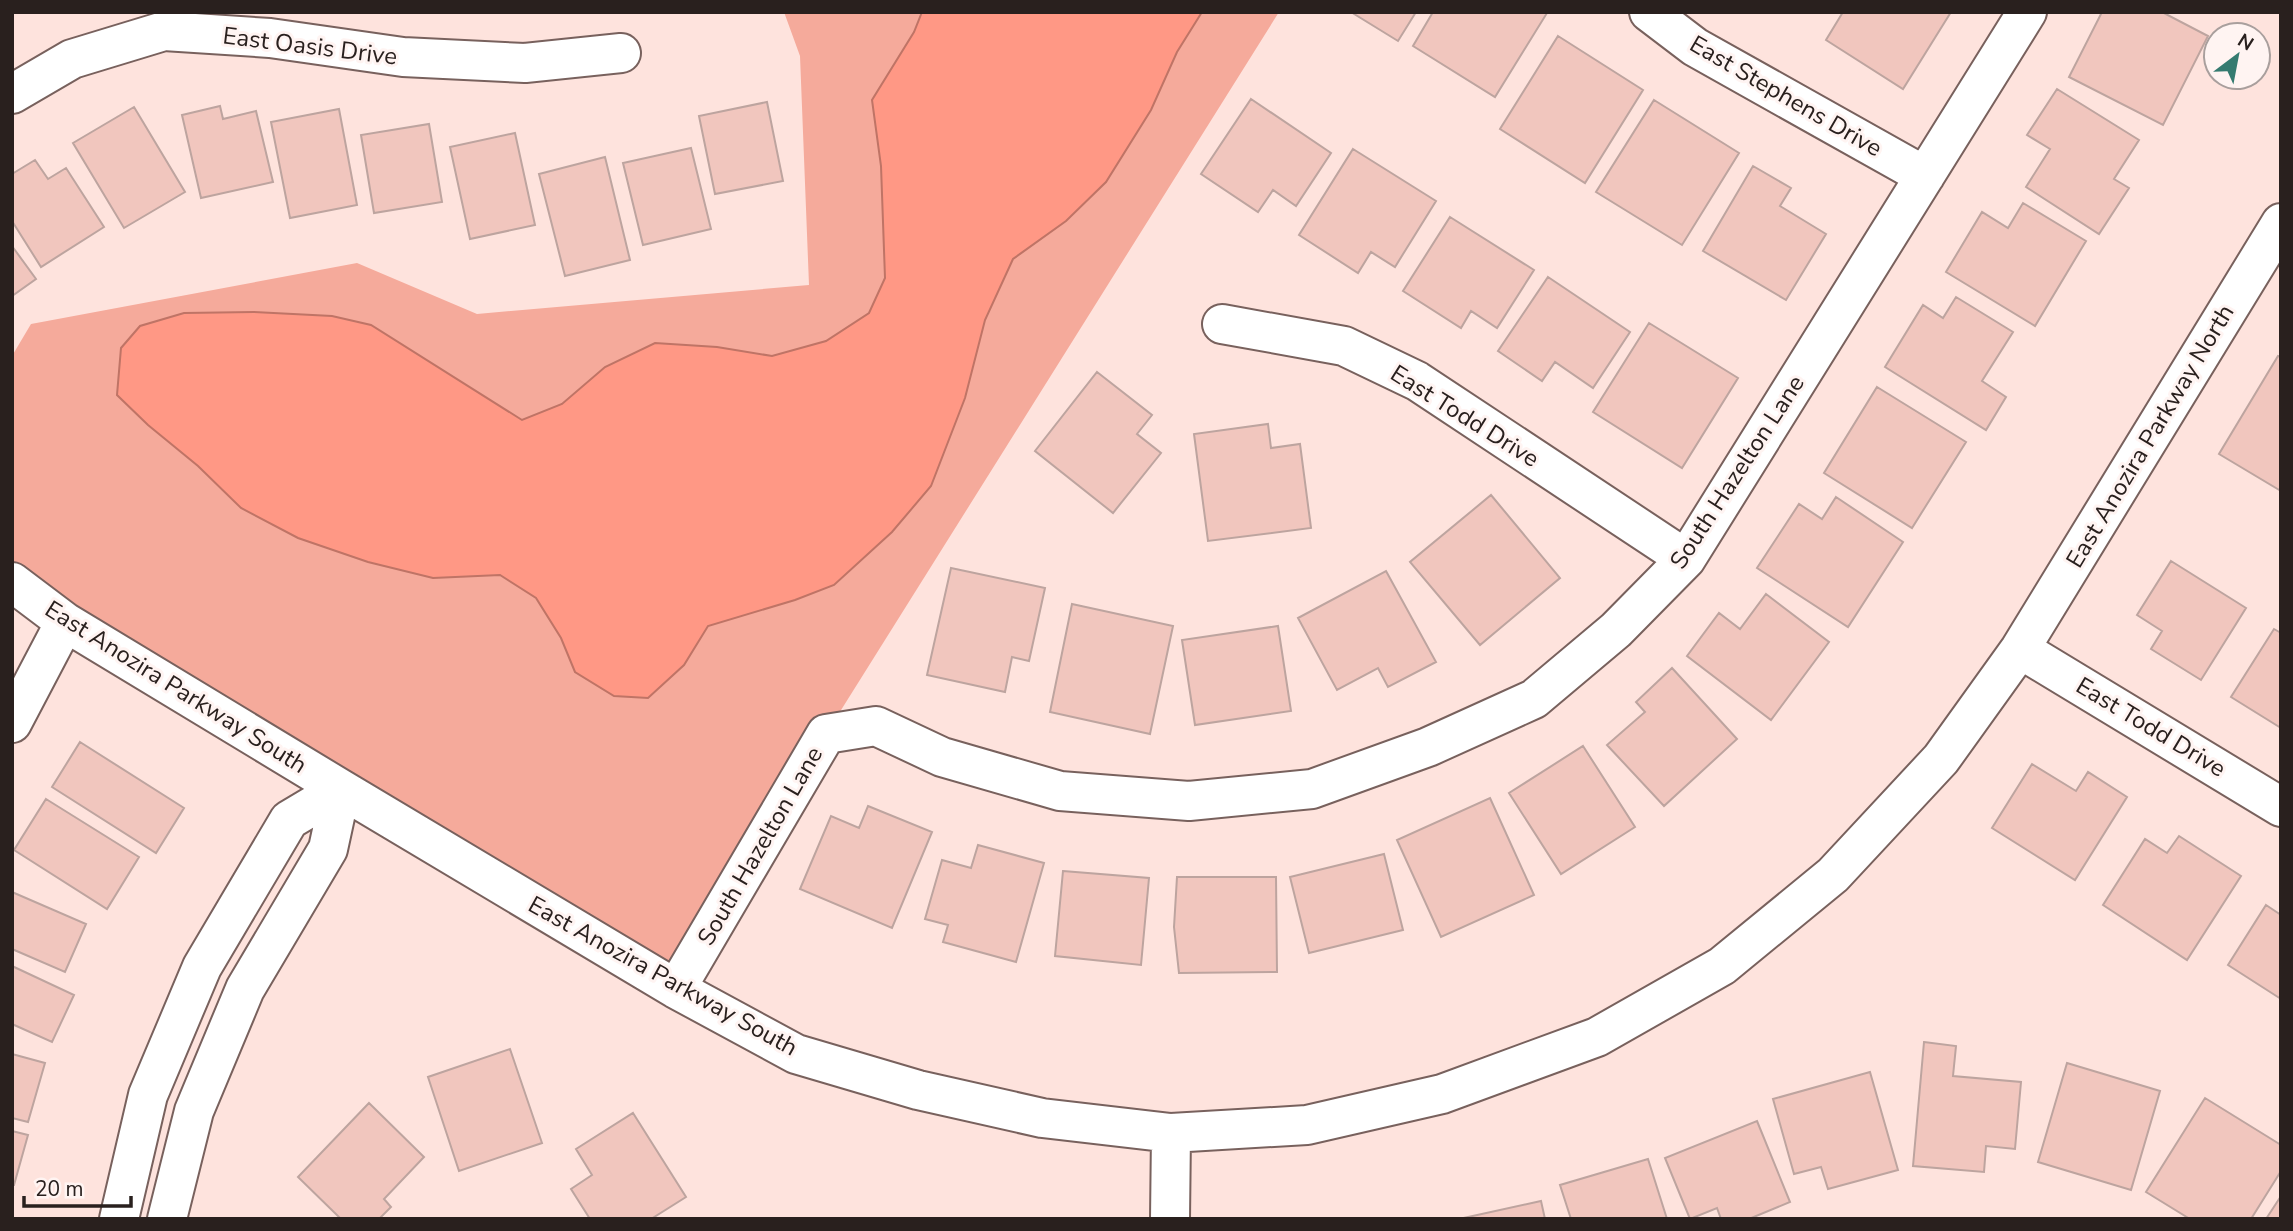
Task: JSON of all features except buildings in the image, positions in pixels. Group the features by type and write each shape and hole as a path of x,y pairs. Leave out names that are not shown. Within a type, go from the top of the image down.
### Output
{"street":[{"name":"East Stephens Drive","path":"1649,12 1695,47 1925,176"},
{"name":"South Hazelton Lane","path":"676,989 826,734 876,726 942,757 1060,791 1189,801 1312,789 1428,747 1534,699 1616,630 1686,559 2027,12"},
{"name":"East Oasis Drive","path":"12,94 72,59 164,32 270,38 403,57 525,63 621,53"},
{"name":"East Anozira Parkway North","path":"2020,649 2268,270 2281,223"},
{"name":"East Todd Drive","path":"1222,324 1344,346 1417,381 1686,559"},
{"name":"East Anozira Parkway South","path":"12,582 65,622 341,789 676,989 796,1054 918,1090 1042,1118 1171,1133 1307,1125 1442,1094 1598,1037 1722,965 1833,875 1941,759 2020,649"},
{"path":"12,723 65,622"},
{"name":"East Todd Drive","path":"2020,649 2281,807"},
{"path":"118,1219 148,1095 202,967 289,820 341,789"},
{"path":"167,1219 194,1111 245,989 328,849 341,789"},
{"path":"1170,1219 1171,1133"}],"shaded area":[{"path":"784,12 1279,12 826,734 676,989 12,582 12,356 31,324 357,263 477,314 809,285 800,56"},
{"path":"922,12 1202,12 1177,52 1151,110 1106,182 1066,221 1013,259 985,320 965,398 931,486 892,532 834,585 795,600 708,626 684,665 648,698 614,696 575,672 561,638 536,598 500,575 433,578 368,562 298,538 241,508 117,395 121,348 140,326 184,313 254,312 332,316 371,325 522,420 562,404 605,367 655,343 717,347 772,356 826,341 869,313 885,278 881,166 872,100 914,32"}]}
